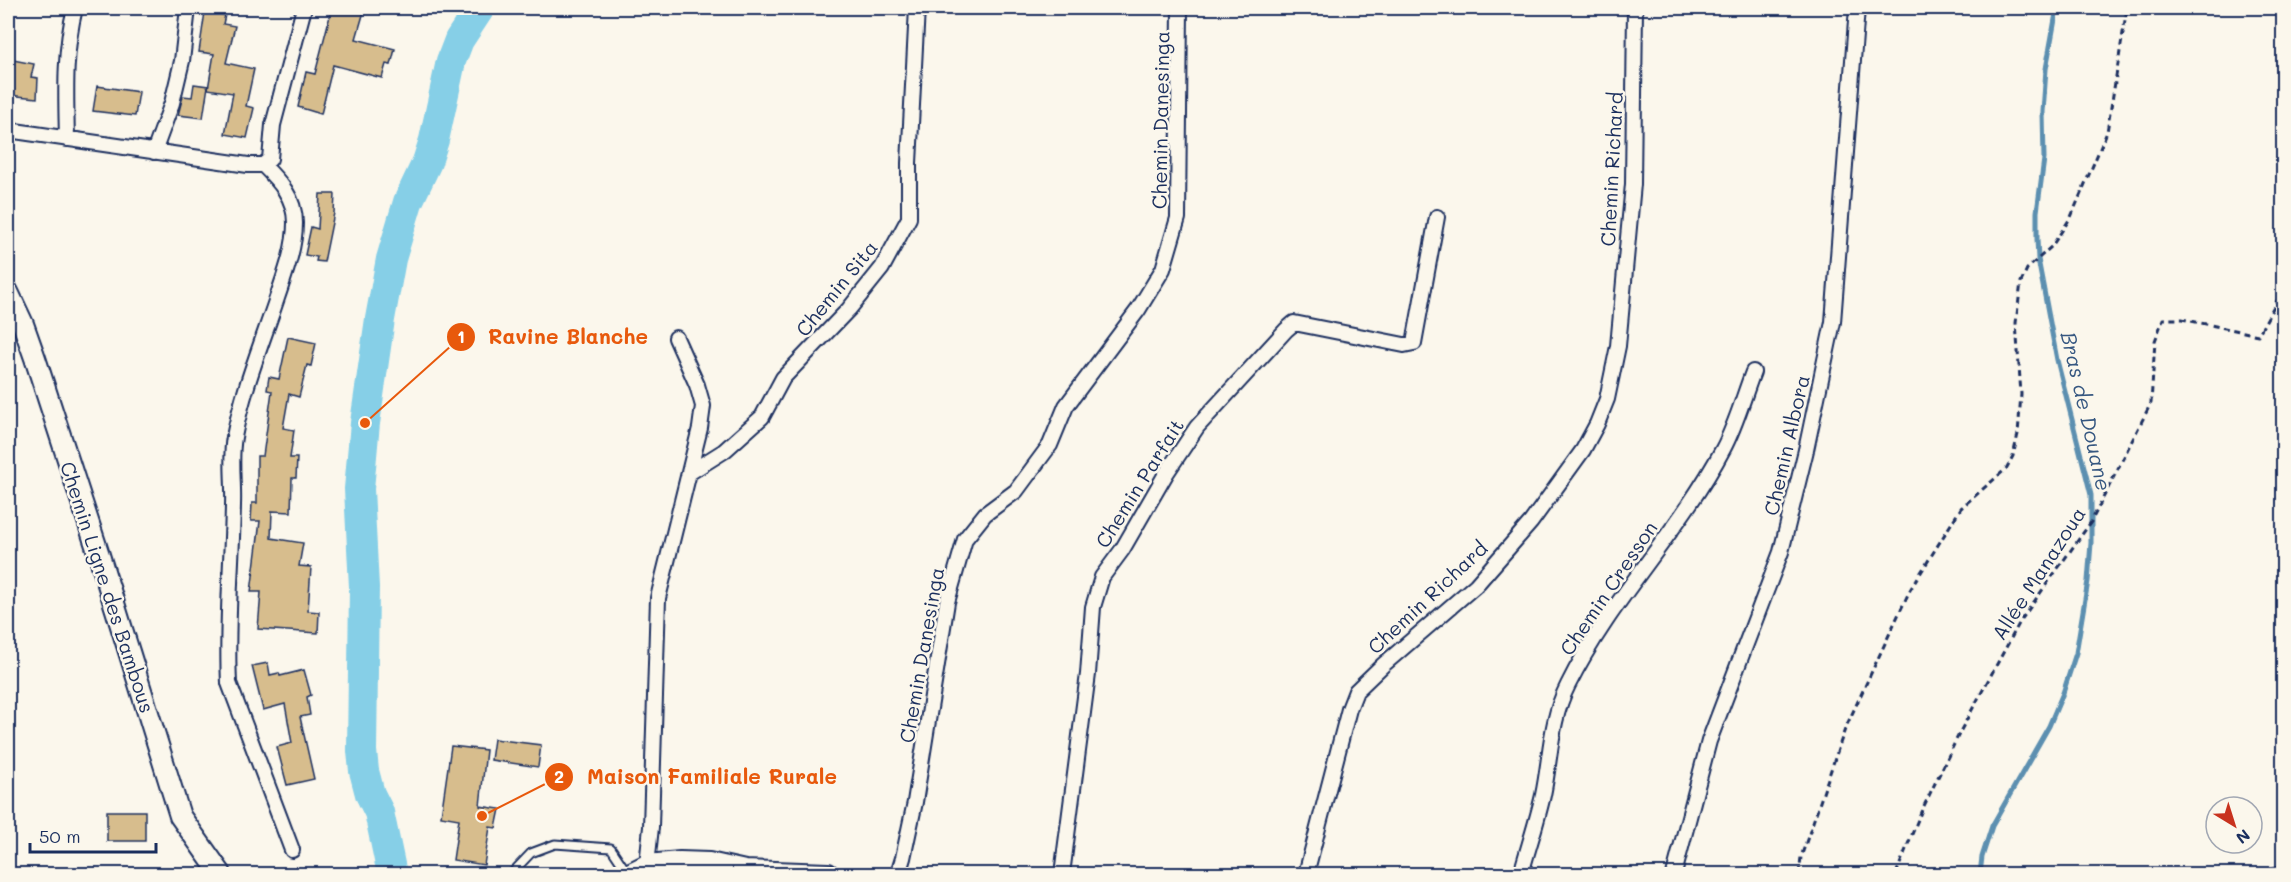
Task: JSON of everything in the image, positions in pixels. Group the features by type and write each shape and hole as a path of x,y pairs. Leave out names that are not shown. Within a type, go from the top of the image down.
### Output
{"main road":[{"name":"Chemin Ligne des Bambous","path":"8,292 35,358 180,816 221,874"},
{"path":"628,874 647,865 680,862 709,863 745,871 828,874"}],"street":[{"path":"67,139 66,61 68,37 75,8"},
{"path":"154,152 172,102 182,61 188,8"},
{"path":"8,130 248,165 263,165 270,159 273,125 304,8"},
{"name":"Chemin Sita","path":"689,473 724,452 762,417 783,378 849,309 882,268 909,218 909,164 917,8"},
{"name":"Chemin Danesinga","path":"898,874 915,802 947,602 965,539 986,514 1016,491 1023,482 1050,445 1066,406 1138,310 1163,269 1178,218 1180,8"},
{"name":"Chemin Richard","path":"1306,874 1356,691 1476,585 1531,522 1583,450 1607,399 1618,346 1633,184 1635,8"},
{"name":"Chemin Albora","path":"1674,874 1709,741 1781,552 1806,450 1833,322 1857,8"},
{"path":"263,165 284,187 295,218 295,233 285,274 243,399 233,439 233,506 227,655 229,683 292,850"},
{"name":"Chemin Parfait","path":"1062,874 1088,674 1093,607 1102,577 1122,550 1167,472 1197,427 1294,323 1404,345 1414,343 1437,217"},
{"path":"647,865 651,826 658,598 700,428 703,406 697,385 676,338"},
{"name":"Chemin Cresson","path":"1521,874 1543,796 1553,724 1567,688 1592,639 1634,583 1707,476 1724,447 1753,372"}],"lane":[{"path":"511,874 531,853 555,844 611,848 628,874"}],"path":[{"path":"1799,874 1801,857 1845,729 1910,590 1960,508 2006,469 2013,456 2018,434 2021,394 2016,322 2021,282 2027,269 2052,246 2071,217 2107,132 2127,8"},
{"name":"Allée Manazoua","path":"1896,874 1922,812 1966,720 2021,620 2091,522 2151,403 2155,341 2163,319 2182,319 2258,335 2283,288"},
{"path":"2252,874 2283,866"}],"building":[{"path":"332,8 365,8 356,39 395,49 391,65 386,64 382,78 333,65 321,114 298,107 306,72 315,74"},
{"path":"205,12 225,15 223,24 235,26 226,63 254,69 246,106 254,108 247,138 225,134 233,93 208,89 214,54 199,52"},
{"path":"8,59 34,64 31,77 38,78 37,98 8,95"},
{"path":"194,84 208,86 203,118 178,115 183,96 192,97"},
{"path":"97,86 139,92 135,116 93,111"},
{"path":"320,194 335,194 334,213 324,262 316,261 317,257 305,255 311,227 318,229"},
{"path":"288,337 316,343 311,366 307,365 299,397 289,394 283,428 294,430 290,458 297,458 296,478 292,478 291,512 272,511 271,538 303,543 299,566 311,567 308,611 319,612 318,633 258,629 261,592 251,592 260,521 251,521 252,503 257,503 257,456 263,456 272,391 267,390 269,377 279,379"},
{"path":"268,663 270,675 279,673 280,676 304,670 311,695 307,697 310,715 300,717 314,779 287,785 277,747 292,743 285,704 263,710 252,666"},
{"path":"494,739 541,745 538,767 491,760"},
{"path":"451,746 486,750 480,806 500,809 496,828 490,827 484,865 453,860 459,819 441,816"},
{"path":"107,811 145,811 145,841 107,841"}],"waterway":[{"path":"392,874 379,812 370,794 364,771 362,751 364,587 359,489 365,423 391,259 408,202 427,162 434,140 451,61 459,40 480,8"},
{"name":"Bras de Douane","path":"1980,874 1982,857 1992,826 2049,726 2063,693 2076,653 2088,581 2091,495 2057,360 2038,259 2037,212 2044,159 2043,112 2046,69 2057,8"}],"place":[{"name":"Ravine Blanche","path":"365,423"},
{"name":"Maison Familiale Rurale","path":"482,816"}]}
